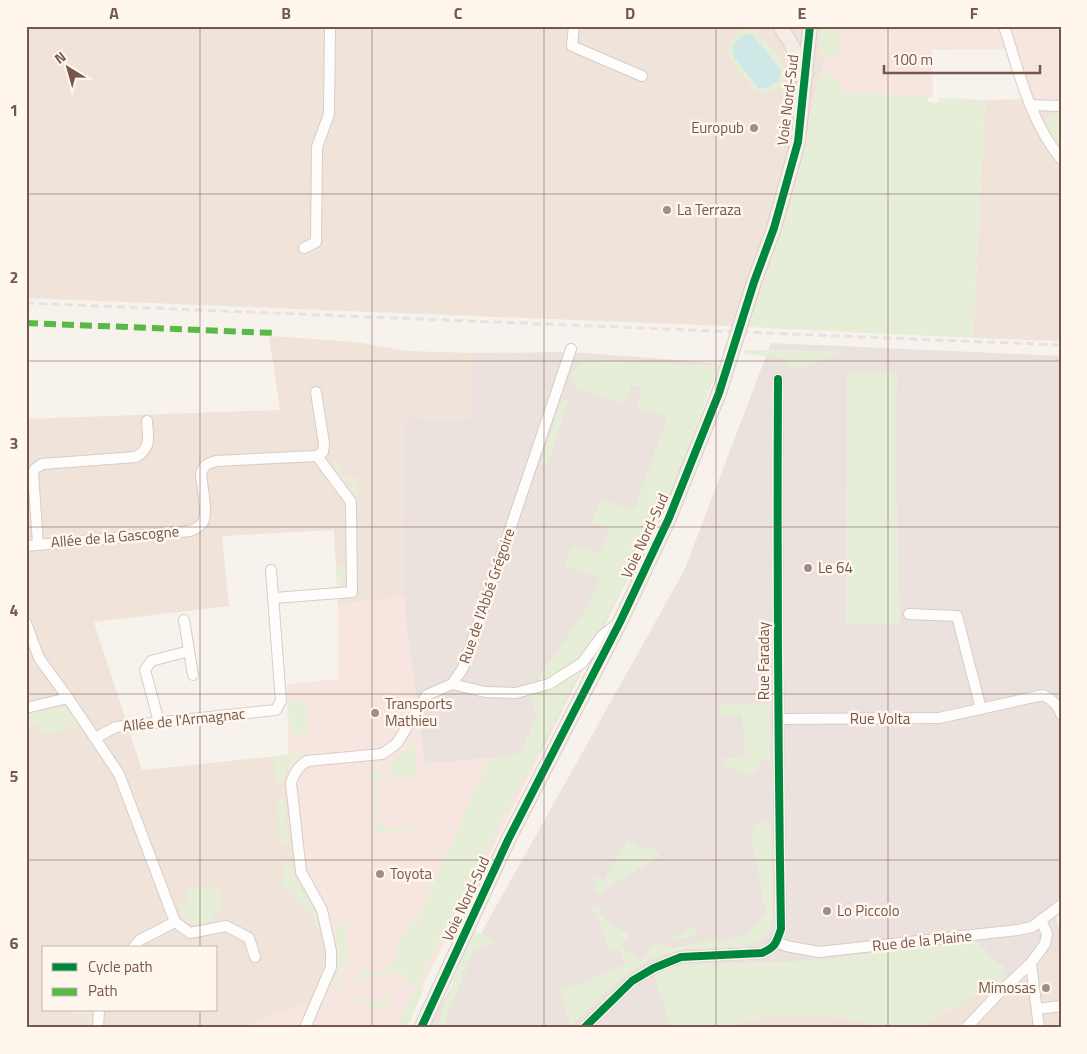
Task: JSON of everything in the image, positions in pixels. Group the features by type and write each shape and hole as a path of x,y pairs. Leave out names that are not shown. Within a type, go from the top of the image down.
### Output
{"main road":[{"name":"Voie Nord-Sud","path":"780,26 806,74"},
{"name":"Voie Nord-Sud","path":"421,1028 508,840 620,622 670,518 719,393 754,282 774,228 798,142 810,26"}],"street":[{"path":"304,248 316,242 317,147 329,114 330,26"},
{"path":"574,26 572,46 642,76"},
{"path":"1004,26 1030,105 1040,127 1061,159"},
{"path":"1030,105 1061,106"},
{"name":"Rue de l'Abbé Grégoire","path":"452,684 463,668 571,349"},
{"name":"Rue Faraday","path":"776,942 781,929 778,719 778,379"},
{"path":"271,570 274,598 352,592 351,502 317,456 322,452 324,444 316,392"},
{"path":"38,544 33,473 35,469 42,464 136,457 148,446 147,422"},
{"name":"Allée de la Gascogne","path":"26,546 190,531 197,528 205,514 201,474 207,464 216,461 317,456"},
{"name":"Allée de l'Armagnac","path":"95,738 116,727 276,710 281,701 274,598"},
{"path":"909,614 957,616 981,709"},
{"path":"184,620 193,675"},
{"path":"305,1028 331,967 331,951 322,910 301,872 291,783 293,776 301,765 307,761 382,754 397,742 427,695 452,684 485,692 516,693 549,684 582,663 602,636 620,622"},
{"path":"26,623 39,658 119,774 176,922 190,933 226,926 249,938 255,957"},
{"path":"159,722 145,670 151,661 189,651"},
{"name":"Rue Volta","path":"778,719 939,718 1043,695 1056,704 1061,714"},
{"path":"26,708 68,698"},
{"name":"Rue de la Plaine","path":"776,942 786,946 819,952 1018,930 1032,927 1061,905"},
{"path":"966,1028 1031,963 1045,944 1047,934 1041,920"},
{"path":"135,946 140,940 176,922"},
{"path":"584,1028 632,981 654,968 680,957 762,953 771,949 776,942"},
{"path":"1031,963 1039,1028"},
{"path":"1036,1009 1061,1006"},
{"path":"98,1028 99,1012"}],"shaded area":[{"path":"26,26 822,26 820,54 824,58 823,73 819,79 798,177 786,220 748,327 26,298"},
{"path":"822,26 1061,26 1061,100 1028,99 1011,49 932,50 933,98 888,94 849,94 843,91 838,79 830,73 823,73 824,58 820,54"},
{"path":"985,100 1061,100 1061,341 973,338"},
{"path":"269,336 356,342 408,351 473,353 472,419 404,418 405,597 338,604 334,530 222,536 229,606 94,622 142,770 288,755 291,783 331,951 318,998 241,1028 26,1028 26,419 280,410"},
{"path":"771,343 1061,356 1061,912 1056,916 1061,938 1061,951 1031,963 918,1028 880,1028 855,1019 777,1014 719,1028 428,1028 684,571"},
{"path":"570,352 717,363 638,559 541,753 425,764 405,613 404,418 471,419 473,353"},
{"path":"405,597 405,613 425,764 541,753 401,1028 241,1028 318,998 331,967 322,910 301,871 288,755 287,684 339,679 338,604"},
{"path":"1061,951 1061,1028 918,1028 1031,963"},
{"path":"777,1014 855,1019 880,1028 719,1028"}],"green space":[{"path":"822,26 840,26 840,52 835,58 821,57"},
{"path":"754,29 771,46 787,71 782,85 768,93 756,91 734,64 728,53 729,45 735,35 742,31"},
{"path":"823,73 830,73 838,79 843,91 849,94 917,95 928,97 928,102 938,103 939,98 985,100 973,338 748,327 786,220 798,177 819,79"},
{"path":"1048,114 1061,114 1061,151 1047,125 1046,118"},
{"path":"744,350 839,351 839,353 794,369 790,368 785,358 744,354"},
{"path":"589,360 719,365 676,481 647,545 590,648 580,659 544,682 538,681 544,668 557,653 583,614 601,579 565,566 573,545 599,553 610,529 592,523 601,499 634,510 667,417 636,407 642,388 632,385 625,404 574,387 575,385 570,379 573,372 579,365"},
{"path":"854,372 897,373 896,470 900,624 846,625 847,376"},
{"path":"568,401 549,462 547,464 541,463 560,403"},
{"path":"334,463 340,463 341,477 357,476 358,496 352,497 348,491 353,487 347,478 342,481 334,471"},
{"path":"336,566 348,566 345,578 337,588"},
{"path":"582,668 417,986 424,989 407,1028 396,1028 417,987 405,982 403,970 354,983 357,974 360,970 380,973 391,966 398,957 399,936 409,935 410,921 417,920 489,758 520,755 536,717 530,695 558,685"},
{"path":"307,701 309,734 291,735 288,702"},
{"path":"770,703 770,760 760,760 760,769 753,774 749,773 747,776 724,765 724,758 745,757 742,715 720,716 720,705"},
{"path":"53,707 66,709 79,725 43,734 41,724 26,727 26,714"},
{"path":"415,744 417,776 390,778 390,762"},
{"path":"304,754 290,764 282,781 276,782 273,756"},
{"path":"382,770 382,778 376,779 379,823 385,823 385,828 410,827 410,830 376,833 371,771"},
{"path":"284,796 288,843 281,844 277,797"},
{"path":"760,821 771,826 772,917 770,927 764,938 752,945 682,950 649,960 620,979 571,1027 558,987 570,988 626,964 619,948 610,952 596,912 591,913 590,910 594,907 598,906 601,909 598,914 629,935 621,947 641,961 654,943 671,948 696,944 717,937 720,943 744,934 754,927 768,906 763,904 763,895 751,837 754,826"},
{"path":"627,840 640,848 654,847 660,856 605,890 601,896 596,893 596,876 604,881"},
{"path":"290,859 298,884 314,908 320,929 317,929 314,917 280,882 283,878 282,860"},
{"path":"220,888 223,910 212,914 212,921 195,925 191,924 184,917 179,905 187,903 186,891"},
{"path":"335,925 347,925 347,952 352,963 349,965 343,964 340,967 336,978 343,985 333,988 335,980 332,976 334,939 337,938"},
{"path":"693,926 698,935 670,940"},
{"path":"474,930 498,942 474,950 442,1028 437,1028 454,978"},
{"path":"971,940 978,942 979,948 985,947 987,949 985,953 1004,967 1005,978 918,1028 880,1028 855,1019 777,1014 719,1028 670,1028 655,975 670,968 690,964 786,962 826,959"},
{"path":"386,990 392,994 387,1007 381,1004 378,1011 352,1000 362,997 364,1004 386,999 384,991"},
{"path":"73,1012 93,1012 91,1027 86,1014 74,1017"}],"water":[{"path":"752,34 781,70 779,81 767,88 758,88 733,56 732,45 743,35"}],"railway":[{"path":"26,303 1061,345"}],"marked path":[{"path":"26,323 275,333"}],"cycle path":[{"path":"421,1028 508,840 620,622 669,518 719,393 754,282 774,228 798,142 810,26"},
{"path":"584,1028 632,981 654,968 681,957 762,953 775,944 781,929 778,379"}],"place":[{"name":"Europub","path":"754,128"},
{"name":"La Terraza","path":"667,210"},
{"name":"Le 64","path":"808,568"},
{"name":"Transports Mathieu","path":"375,713"},
{"name":"Toyota","path":"380,874"},
{"name":"Lo Piccolo","path":"827,911"},
{"name":"Mimosas","path":"1046,988"}]}
